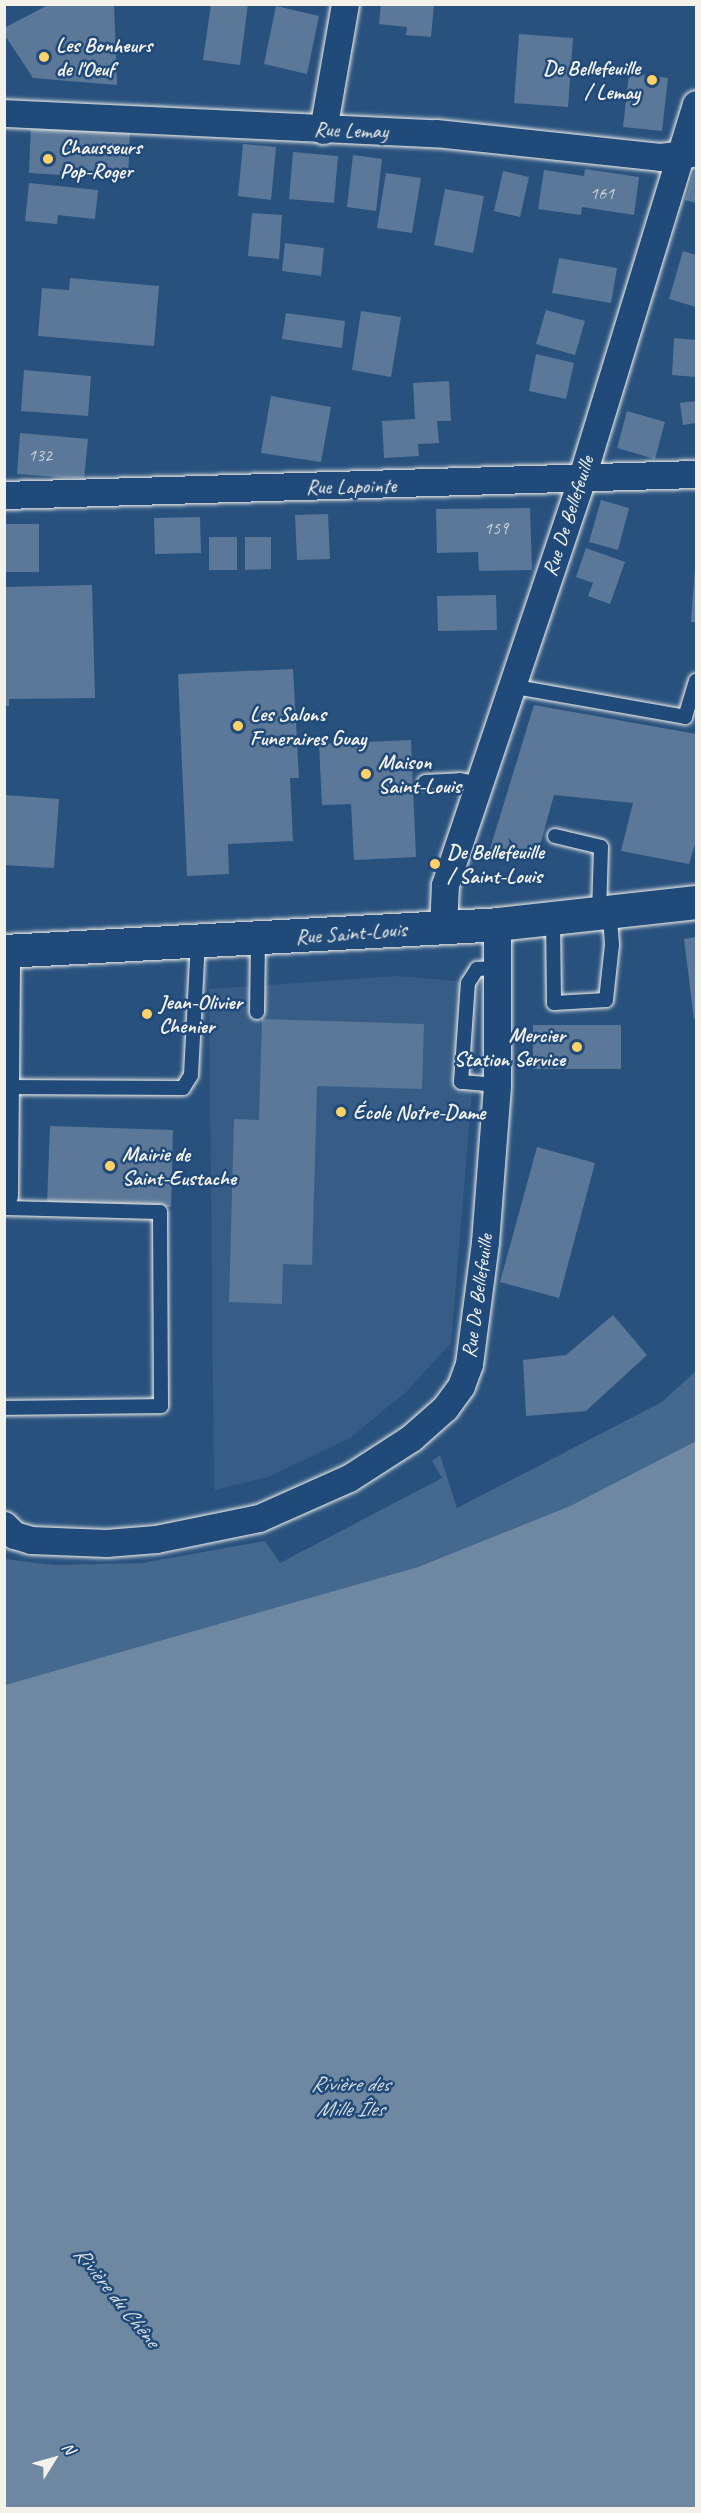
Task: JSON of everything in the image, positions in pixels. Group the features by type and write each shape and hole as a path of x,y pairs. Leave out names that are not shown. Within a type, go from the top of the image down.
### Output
{"main road":[{"name":"Rue Saint-Louis","path":"5,951 258,939 497,924 696,902"}],"street":[{"path":"323,130 345,4"},
{"name":"Rue De Bellefeuille","path":"443,927 445,885 688,152 696,104"},
{"name":"Rue Lemay","path":"4,113 323,130 436,133 660,157 688,152"},
{"name":"Rue Lapointe","path":"4,495 581,480 696,474"},
{"name":"Rue De Bellefeuille","path":"6,1532 31,1540 124,1542 259,1518 349,1478 437,1418 461,1386 471,1355 492,1173 497,1085 499,968 497,924"},
{"path":"4,1195 5,951"}],"lane":[{"path":"510,686 685,717 696,681"},
{"path":"425,782 460,780 480,784"},
{"path":"553,918 554,1003 606,1000 612,945 604,913 601,847 555,836"},
{"path":"257,1012 258,939"},
{"path":"5,1087 183,1088 191,1075 198,942"},
{"path":"497,1085 461,1082 468,984 477,969 499,968"},
{"path":"4,1208 160,1212 161,1406 4,1408"}],"shaded area":[{"name":"École Notre-Dame","path":"397,976 481,983 451,1343 406,1392 350,1438 268,1477 214,1490 209,989"},
{"path":"696,1371 696,1441 570,1506 418,1567 5,1685 5,1559 54,1565 142,1563 265,1541 280,1563 442,1478 432,1461 440,1455 457,1508 662,1402"}],"water":[{"name":"Rivière des Mille Îles","path":"696,1441 696,2508 5,2508 5,1685 418,1567 570,1506"}],"building":[{"path":"50,4 114,4 117,85 33,78 4,34 4,28"},
{"path":"211,4 248,4 240,65 203,60"},
{"path":"381,4 434,4 431,37 406,35 407,27 379,24"},
{"path":"276,6 319,16 307,74 264,64"},
{"path":"519,34 573,38 568,107 514,103"},
{"path":"629,73 668,78 662,131 623,127"},
{"path":"31,125 130,131 128,179 29,173"},
{"path":"243,144 276,147 271,200 238,196"},
{"path":"293,152 338,156 334,203 289,199"},
{"path":"353,155 382,159 376,211 347,207"},
{"path":"585,169 639,177 634,215 582,207 581,215 538,209 544,170 584,176"},
{"path":"503,171 529,177 520,217 494,211"},
{"path":"694,172 696,173 696,203 685,200"},
{"path":"386,173 421,178 412,233 377,228"},
{"path":"29,183 98,190 95,219 58,215 57,224 25,221"},
{"path":"445,189 484,196 473,253 434,245"},
{"path":"252,213 282,215 279,259 248,256"},
{"path":"285,243 324,248 321,276 282,271"},
{"path":"683,251 696,255 696,307 669,299"},
{"path":"559,258 617,268 611,303 552,293"},
{"path":"70,278 159,286 154,346 38,336 42,288 69,290"},
{"path":"546,310 585,321 575,355 536,344"},
{"path":"361,311 401,317 391,377 352,370"},
{"path":"286,313 345,321 342,348 282,339"},
{"path":"674,338 696,340 696,377 672,375"},
{"path":"536,354 574,363 566,399 529,391"},
{"path":"24,370 91,376 88,416 21,411"},
{"path":"449,381 451,421 437,421 439,443 418,444 419,456 384,458 382,421 415,419 413,383"},
{"path":"271,396 331,407 321,462 261,453"},
{"path":"696,401 696,423 683,425 680,403"},
{"path":"627,411 665,422 655,459 617,448"},
{"path":"20,433 88,439 84,479 17,474"},
{"path":"601,500 629,508 618,550 589,542"},
{"path":"530,508 532,570 479,571 478,552 437,553 436,509"},
{"path":"328,514 330,559 297,560 295,515"},
{"path":"200,517 201,553 155,554 154,518"},
{"path":"4,524 39,524 39,572 4,572"},
{"path":"209,537 237,537 237,570 209,570"},
{"path":"245,537 271,537 271,569 245,570"},
{"path":"586,548 625,562 610,604 588,596 593,583 576,577"},
{"path":"695,567 696,622 691,622"},
{"path":"92,585 95,698 9,699 9,706 4,706 4,587"},
{"path":"496,595 497,630 438,631 437,596"},
{"name":"Les Salons Funeraires Guay","path":"293,669 299,778 290,778 293,841 228,844 229,874 187,876 178,674"},
{"path":"534,705 696,734 696,841 689,864 621,851 633,803 554,795 539,849 489,852"},
{"name":"Maison Saint-Louis","path":"411,740 416,857 354,860 351,804 322,805 319,744"},
{"path":"6,795 59,799 54,868 4,865"},
{"path":"696,937 696,1018 694,1019 684,939"},
{"path":"262,1019 424,1024 422,1089 317,1086 312,1265 283,1264 282,1304 229,1302 234,1119 259,1120"},
{"name":"Mercier Station Service","path":"533,1025 621,1025 621,1069 533,1069"},
{"name":"Mairie de Saint-Eustache","path":"50,1126 173,1130 171,1207 47,1203"},
{"path":"537,1147 595,1163 559,1298 500,1282"},
{"path":"613,1315 647,1355 586,1411 526,1416 523,1360 566,1355"}],"place":[{"name":"Les Bonheurs de l'Oeuf","path":"44,57"},
{"name":"De Bellefeuille / Lemay","path":"652,80"},
{"name":"Chausseurs Pop-Roger","path":"48,159"},
{"name":"Les Salons Funeraires Guay","path":"238,726"},
{"name":"Maison Saint-Louis","path":"366,774"},
{"name":"De Bellefeuille / Saint-Louis","path":"435,864"},
{"name":"Jean-Olivier Chenier","path":"147,1014"},
{"name":"Mercier Station Service","path":"577,1047"},
{"name":"École Notre-Dame","path":"341,1112"},
{"name":"Mairie de Saint-Eustache","path":"110,1166"}],"water label":[{"name":"Rivière du Chêne","path":"116,2297"}]}
